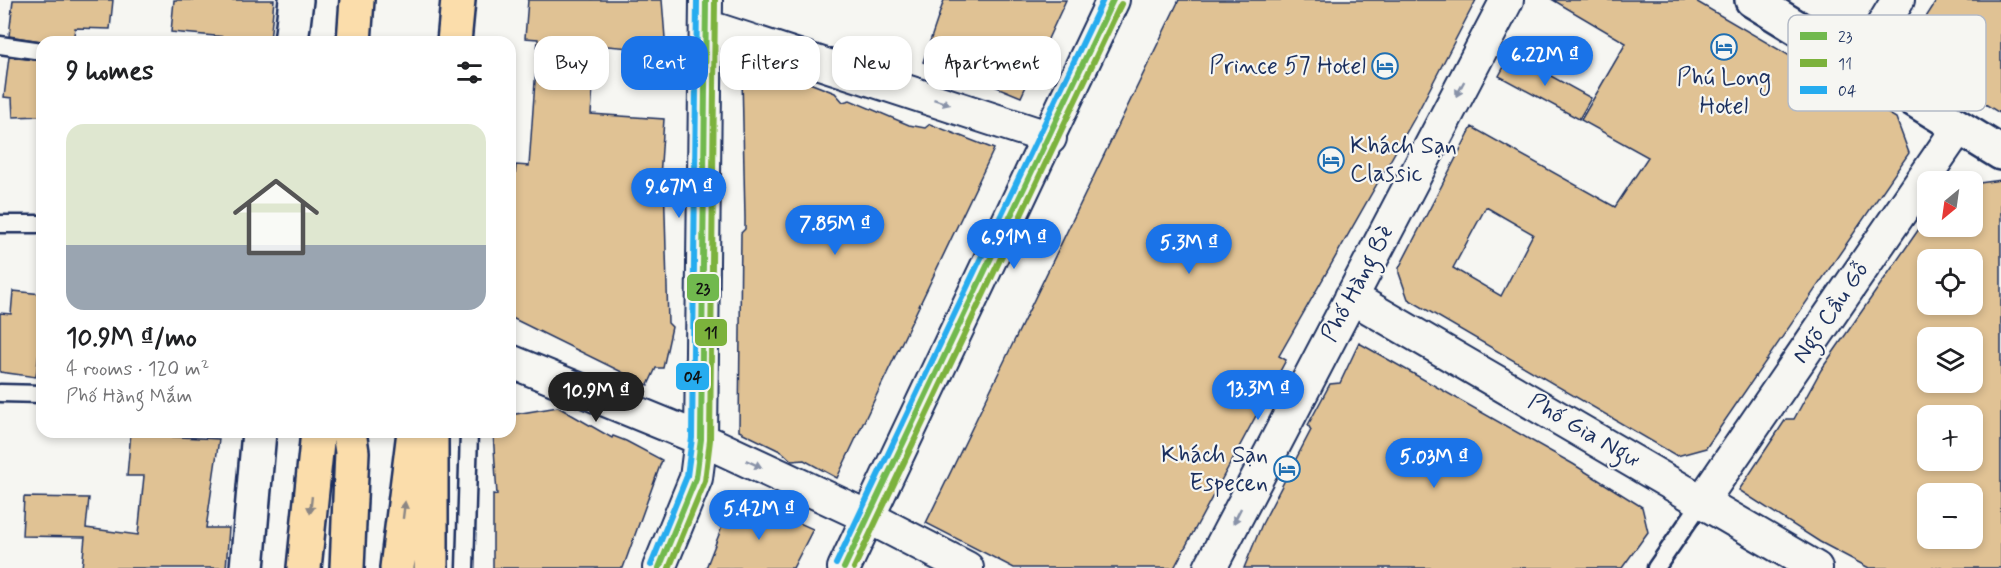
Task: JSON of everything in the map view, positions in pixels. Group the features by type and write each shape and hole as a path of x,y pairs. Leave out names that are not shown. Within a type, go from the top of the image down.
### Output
{"main road":[{"path":"354,36 357,0"},
{"path":"455,36 458,0"},
{"path":"398,568 413,438"},
{"path":"431,438 431,568"},
{"path":"304,568 317,439"},
{"path":"347,568 350,442"}],"street":[{"path":"292,36 296,0"},
{"path":"844,568 1050,138 1113,0"},
{"name":"Phố Hàng Bè","path":"1210,568 1507,0"},
{"path":"1752,0 1788,22"},
{"path":"1889,15 1898,0"},
{"path":"658,568 696,478 701,439 706,13 1050,138"},
{"path":"1934,111 2001,153"},
{"name":"Ngõ Cầu Gỗ","path":"1703,500 1959,127"},
{"name":"Phố Gia Ngư","path":"1351,297 1703,500 1816,568"},
{"path":"516,363 701,439 868,516 967,568"},
{"path":"247,568 258,438"}],"lane":[{"path":"0,45 36,50"},
{"path":"0,224 36,224"},
{"path":"0,393 36,394"},
{"path":"465,568 469,438"},
{"path":"1656,568 1703,500"}],"building":[{"path":"13,0 113,0 110,29 75,28 74,36 36,36 36,40 9,36"},
{"path":"174,0 274,0 270,36 215,36 171,32"},
{"path":"528,0 662,0 665,36 621,36 621,47 609,46 609,36 534,36 534,39 525,38"},
{"path":"944,0 1066,0 1049,36 932,36"},
{"path":"1179,0 1476,0 1414,119 1279,356 1286,360 1174,568 1014,568 926,523"},
{"path":"1553,0 1694,0 1788,55 1788,111 1884,111 1896,118 1909,153 1706,448 1677,456 1408,299 1399,268 1472,127 1615,207 1648,157 1581,120 1626,43","holes":["1486,207 1533,234 1501,296 1453,268"]},
{"path":"1937,0 2001,0 2001,114 1986,105 1986,15 1927,15"},
{"path":"1511,54 1591,98 1579,119 1499,76"},
{"path":"9,57 36,60 36,116 13,117 12,98 4,97"},
{"path":"820,87 835,93 843,102 850,100 909,125 925,128 930,124 994,149 837,478 804,460 792,461 782,452 739,431 741,233 745,229 742,90 820,90"},
{"path":"534,90 593,90 591,114 664,119 660,178 664,178 668,323 672,327 663,368 656,368 648,385 516,320 516,165 529,166"},
{"path":"1004,90 1024,90 1021,97"},
{"path":"2001,180 2001,568 1869,568 1820,542 1739,490 1786,419 1794,419 1821,370 1917,232 1917,237 1983,237 1983,182"},
{"path":"13,291 36,293 36,377 0,372 0,313 11,314"},
{"path":"1359,343 1573,464 1642,507 1648,532 1622,568 1244,568 1262,524 1311,430 1308,425 1330,384 1340,383"},
{"path":"558,407 612,438 613,436 626,441 662,460 623,568 493,568 493,494 497,495 493,438 516,438 516,414"},
{"path":"130,438 219,439 206,528 229,528 226,568 82,568 85,537 22,536 24,497 89,498 86,528 138,535 144,476 127,476"},
{"path":"757,504 813,529 793,568 706,568 727,514 753,511"}],"transit line":[{"name":"04","path":"651,565 687,476 692,438 697,0"},
{"name":"23","path":"659,568 696,478 701,439 706,0"},
{"name":"11","path":"669,568 705,481 710,440 715,0"},
{"name":"04","path":"836,564 1103,0"},
{"name":"23","path":"844,568 1113,0"},
{"name":"11","path":"854,568 1121,4"}],"place":[{"name":"Phú Long Hotel","path":"1724,47"},
{"name":"Prince 57 Hotel","path":"1385,66"},
{"name":"Khách Sạn Classic","path":"1331,160"},
{"name":"Khách Sạn Especen","path":"1287,469"}]}
